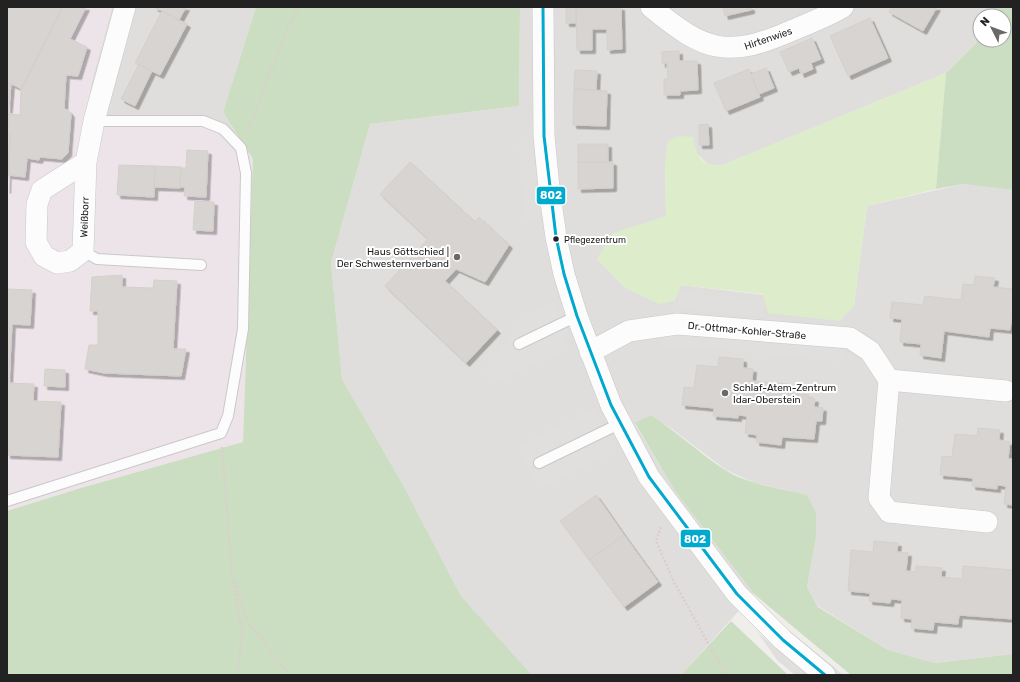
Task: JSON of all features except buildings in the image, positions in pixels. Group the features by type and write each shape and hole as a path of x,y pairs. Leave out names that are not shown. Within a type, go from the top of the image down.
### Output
{"street":[{"name":"Weißborr","path":"86,162 42,190 37,204 36,242 44,256 57,263 70,261 83,251 86,162 94,120 125,7"},
{"path":"543,7 544,136 549,188 564,274 577,316 611,405 649,477 742,600 783,640 825,675"},
{"name":"Hirtenwies","path":"651,7 685,33 704,43 721,48 752,46 777,37 844,7"},
{"name":"Dr.-Ottmar-Kohler-Straße","path":"590,352 629,331 677,324 850,338 870,351 889,380"},
{"path":"987,522 889,512 879,498 889,380 1006,391"}],"lane":[{"path":"7,501 221,433 228,416 243,329 246,173 241,148 222,128 203,121 94,120"},
{"path":"83,251 97,259 201,265"},
{"path":"519,344 577,316"},
{"path":"539,463 621,423"}],"path":[{"path":"241,148 289,25 299,7"},
{"path":"221,433 232,576 242,632 238,675"},
{"path":"670,506 656,541 674,582 722,668 729,675"},
{"path":"232,576 249,624 290,675"}],"shaded area":[{"path":"7,7 112,7 91,84 85,123 190,125 237,134 253,159 243,442 81,488 7,511"},
{"path":"112,7 256,7 223,112 237,134 190,125 85,123 91,84"},
{"path":"520,7 994,7 972,8 972,47 946,73 720,166 708,164 696,153 692,137 665,160 666,216 647,223 674,301 681,285 854,306 867,206 963,184 1013,190 1013,654 933,663 888,650 818,606 807,587 816,537 807,495 755,483 726,470 651,415 635,424 675,491 754,594 681,675 532,675 461,596 402,483 342,379 331,263 370,124 519,106"},
{"path":"532,142 540,219 525,220 518,144"},
{"path":"680,292 764,301 764,317 677,308"},
{"path":"555,302 569,331 562,335 568,349 492,385 485,369 524,317"},
{"path":"659,333 843,348 841,362 719,349 665,348 660,341"},
{"path":"593,409 614,452 538,489 518,446"},
{"path":"781,624 833,666 843,675 835,675"},
{"path":"758,633 809,675 795,675 777,660"}],"green space":[{"path":"256,7 520,7 519,106 370,124 331,263 342,379 402,483 461,596 532,675 7,675 7,511 81,488 243,442 253,159 223,112"},
{"path":"1013,7 1013,190 963,184 936,189 946,73 972,47 1012,48 1012,8 994,8"},
{"path":"946,73 936,189 867,206 854,306 840,321 768,313 763,294 681,285 674,301 659,304 625,288 597,259 613,233 666,216 665,160 668,141 680,136 693,137 700,158 707,163 720,166"},
{"path":"651,415 715,463 734,475 754,483 807,495 816,513 816,537 807,587 818,607 888,650 934,663 1013,654 1013,675 851,675 754,594 675,491 635,423"},
{"path":"731,621 788,675 681,675"}],"transit line":[{"name":"802","path":"543,7 544,136 556,237 564,274 577,316 611,405 649,477 737,594 783,640 825,675"}],"place":[{"name":"Pflegezentrum","path":"556,239"},
{"name":"Haus Göttschied | Der Schwesternverband","path":"457,257"},
{"name":"Schlaf-Atem-Zentrum Idar-Oberstein","path":"725,393"}]}
